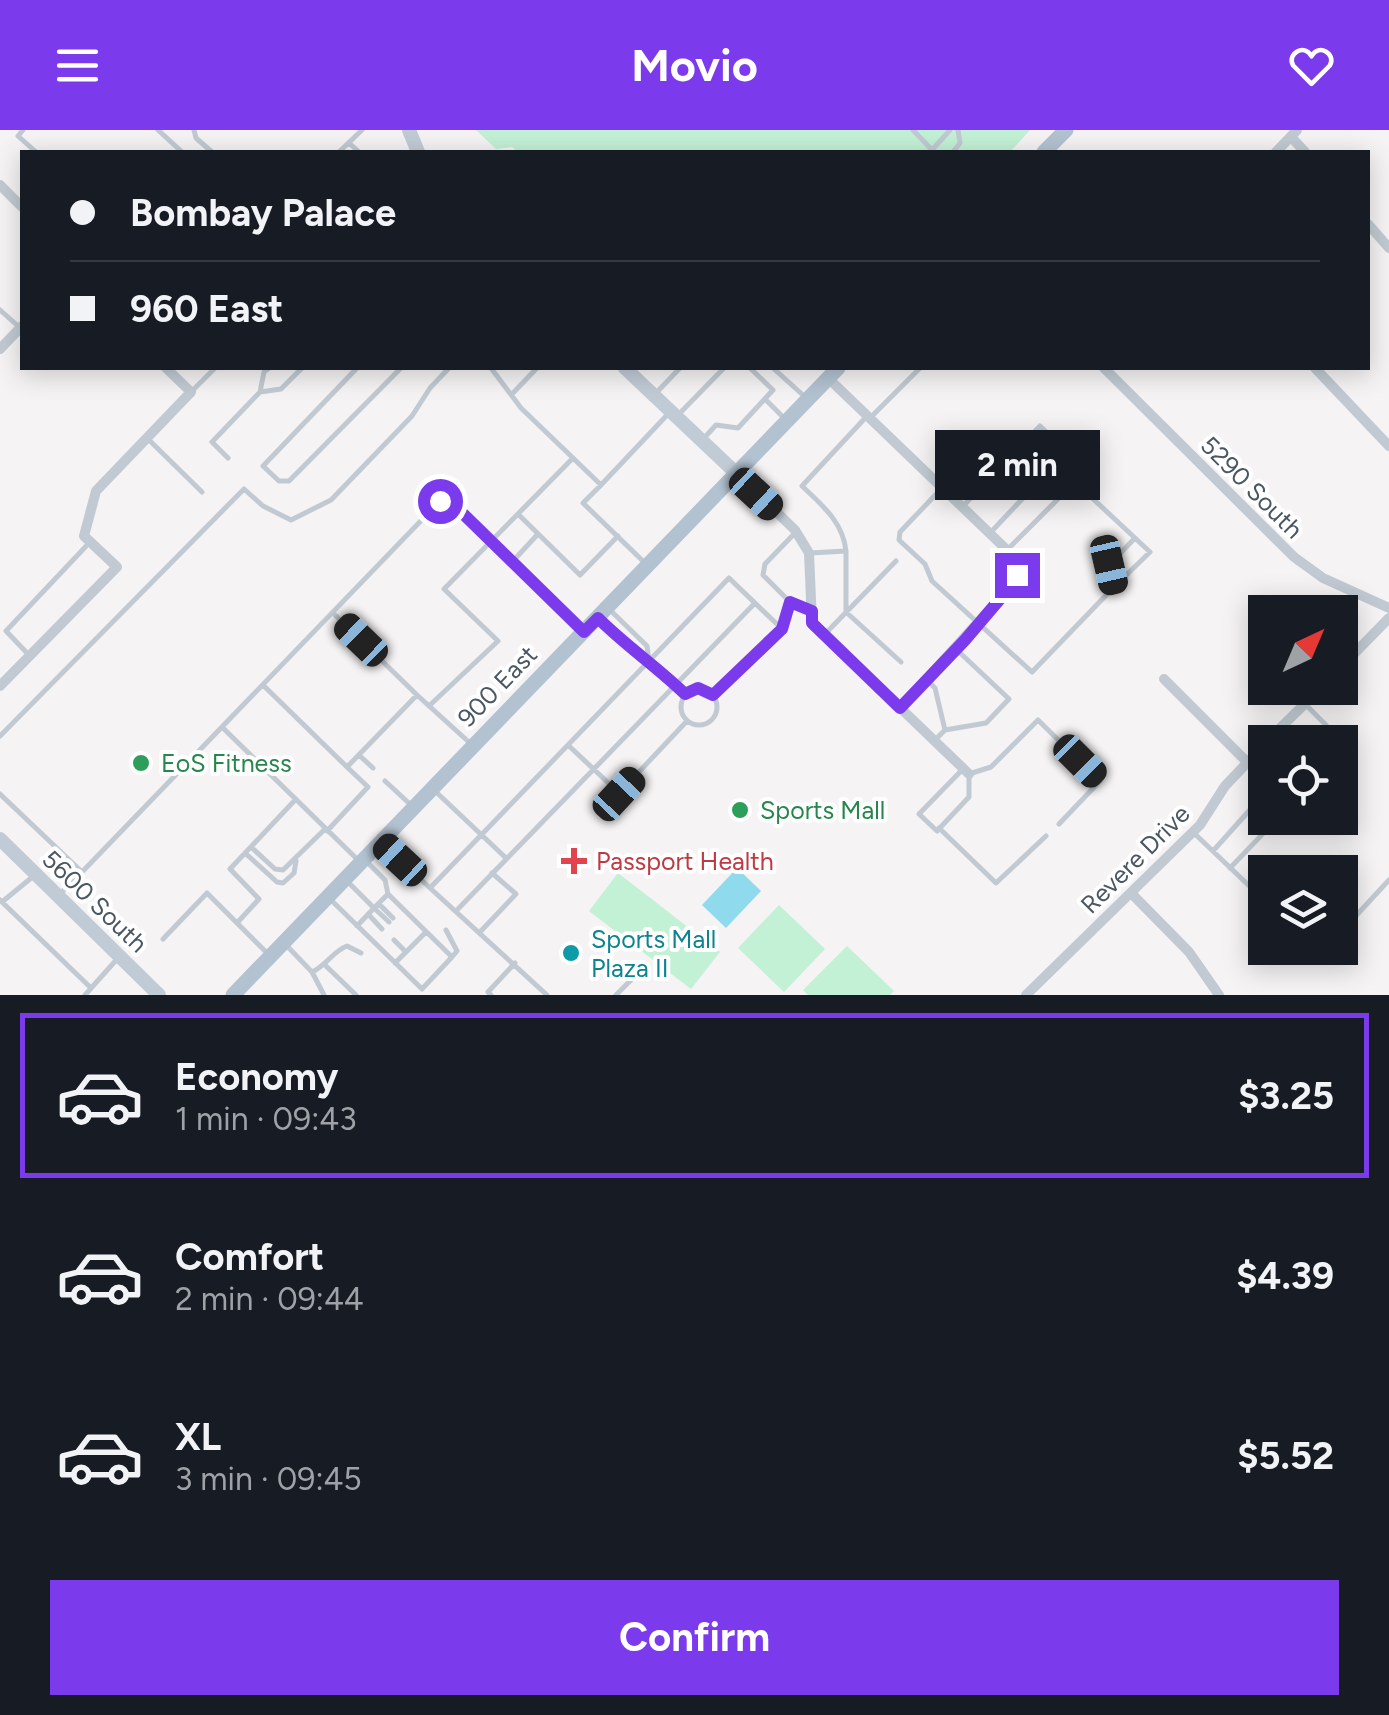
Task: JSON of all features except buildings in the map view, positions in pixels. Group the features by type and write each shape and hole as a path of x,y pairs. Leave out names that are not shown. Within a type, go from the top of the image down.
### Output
{"main road":[{"path":"1046,150 1066,130"},
{"path":"627,370 737,474"},
{"name":"900 East","path":"236,994 833,373"},
{"name":"5600 South","path":"0,839 160,995"}],"street":[{"path":"0,185 20,205"},
{"path":"1370,226 1389,248"},
{"path":"0,349 20,328"},
{"path":"2,681 116,567 84,536 96,491 192,392 168,370"},
{"name":"5290 South","path":"1106,370 1294,556 1323,578 1389,608"},
{"path":"1316,370 1389,446"},
{"path":"833,373 868,417 1007,550 1017,570 1014,582 900,708"},
{"path":"737,474 796,532 809,553 812,623 966,772"},
{"path":"1358,650 1389,618"},
{"path":"1164,679 1247,762"},
{"name":"Revere Drive","path":"1284,725 1303,705"},
{"name":"Revere Drive","path":"1026,995 1193,832 1224,786 1247,762"},
{"path":"1131,893 1190,952 1219,995"}],"lane":[{"path":"23,130 18,136 34,150"},
{"path":"158,130 180,150"},
{"path":"194,130 196,138 210,150"},
{"path":"342,150 362,130"},
{"path":"913,130 932,150"},
{"path":"934,150 950,130"},
{"path":"349,143 357,150"},
{"path":"0,310 20,326"},
{"path":"192,392 213,370"},
{"path":"228,458 212,442 260,392 266,370"},
{"path":"260,392 281,389 300,370"},
{"path":"356,370 263,466 279,481 289,481 399,370"},
{"path":"0,736 244,489 262,506 291,520 330,500 412,416 447,370"},
{"path":"492,370 521,408 600,484"},
{"path":"512,394 535,370"},
{"path":"654,395 678,370"},
{"path":"648,566 583,503 722,370"},
{"path":"702,440 716,426 738,428 773,390 752,370"},
{"path":"775,370 808,400"},
{"path":"901,662 846,612 844,535 802,486 918,370"},
{"path":"765,399 788,421"},
{"path":"962,507 1040,426 1058,443 1057,462 990,534"},
{"path":"147,438 202,492"},
{"path":"430,706 498,641 444,589 573,458"},
{"path":"942,488 898,536 925,564 932,581 1032,672 1150,552 1075,482 1007,550"},
{"path":"58,896 440,501 450,501 584,632"},
{"path":"519,516 580,576 618,536"},
{"path":"796,532 765,564 763,574 790,602 812,611"},
{"path":"512,562 538,534"},
{"path":"1114,587 1109,565 1136,538"},
{"path":"30,656 6,632 90,542"},
{"path":"809,553 846,551"},
{"path":"824,635 896,561"},
{"path":"430,888 730,578 782,629"},
{"path":"456,911 754,602"},
{"path":"713,695 782,629 790,602"},
{"path":"333,613 474,747"},
{"path":"603,613 646,646 650,660"},
{"path":"603,613 637,656 650,660 685,694"},
{"path":"934,741 946,730 986,723 1009,699 956,650"},
{"path":"927,680 935,688 946,730"},
{"path":"251,847 278,871 289,868 368,788 264,686"},
{"path":"698,688 713,695 717,706 714,718 704,724 687,722 680,709 685,694 698,688"},
{"path":"347,767 417,694"},
{"path":"1305,705 1326,725"},
{"path":"966,772 968,797 937,831 919,814 966,772 991,767 1038,720 1100,782 1059,824"},
{"path":"568,744 619,794 687,722"},
{"path":"223,728 326,830 385,880 388,894 452,957"},
{"path":"359,755 372,768"},
{"path":"385,780 414,808"},
{"path":"433,789 506,858"},
{"path":"0,794 82,872"},
{"path":"237,923 258,899 230,868 296,799"},
{"path":"1212,851 1248,812"},
{"path":"939,828 996,883 1046,836"},
{"path":"1193,832 1248,885"},
{"path":"1230,868 1262,835"},
{"path":"381,842 548,995"},
{"path":"245,854 283,883 294,873 296,860"},
{"path":"480,932 516,894 492,873"},
{"path":"36,874 1,902 90,992 120,956"},
{"path":"345,879 391,920"},
{"path":"1358,914 1389,880"},
{"path":"162,939 207,894 271,956"},
{"path":"357,926 388,894"},
{"path":"328,897 422,988 458,952 446,930"},
{"path":"368,914 382,928"},
{"path":"395,963 426,932"},
{"path":"408,937 414,943"},
{"path":"394,940 406,952"},
{"path":"284,943 312,972 324,995"},
{"path":"312,972 326,966 342,948 348,946 361,953"},
{"path":"491,995 488,992 515,964"},
{"path":"326,966 356,995"},
{"path":"616,995 637,974"}],"green space":[{"path":"476,130 1030,130 1012,150 496,149"},
{"path":"618,873 720,952 691,989 589,911"},
{"path":"779,905 825,949 784,992 738,948"},
{"path":"847,946 894,991 890,995 808,995 803,990"}],"water":[{"path":"737,868 761,891 726,928 702,905"}],"place":[{"name":"EoS Fitness","path":"141,763"},
{"name":"Sports Mall","path":"740,810"},
{"name":"Passport Health","path":"574,861"},
{"name":"Sports Mall Plaza II","path":"571,953"}],"route":[{"path":"440,501 450,501 584,632 598,618 685,694 698,688 713,695 782,629 790,602 812,611 812,623 900,708 965,640 1017,575"}]}
